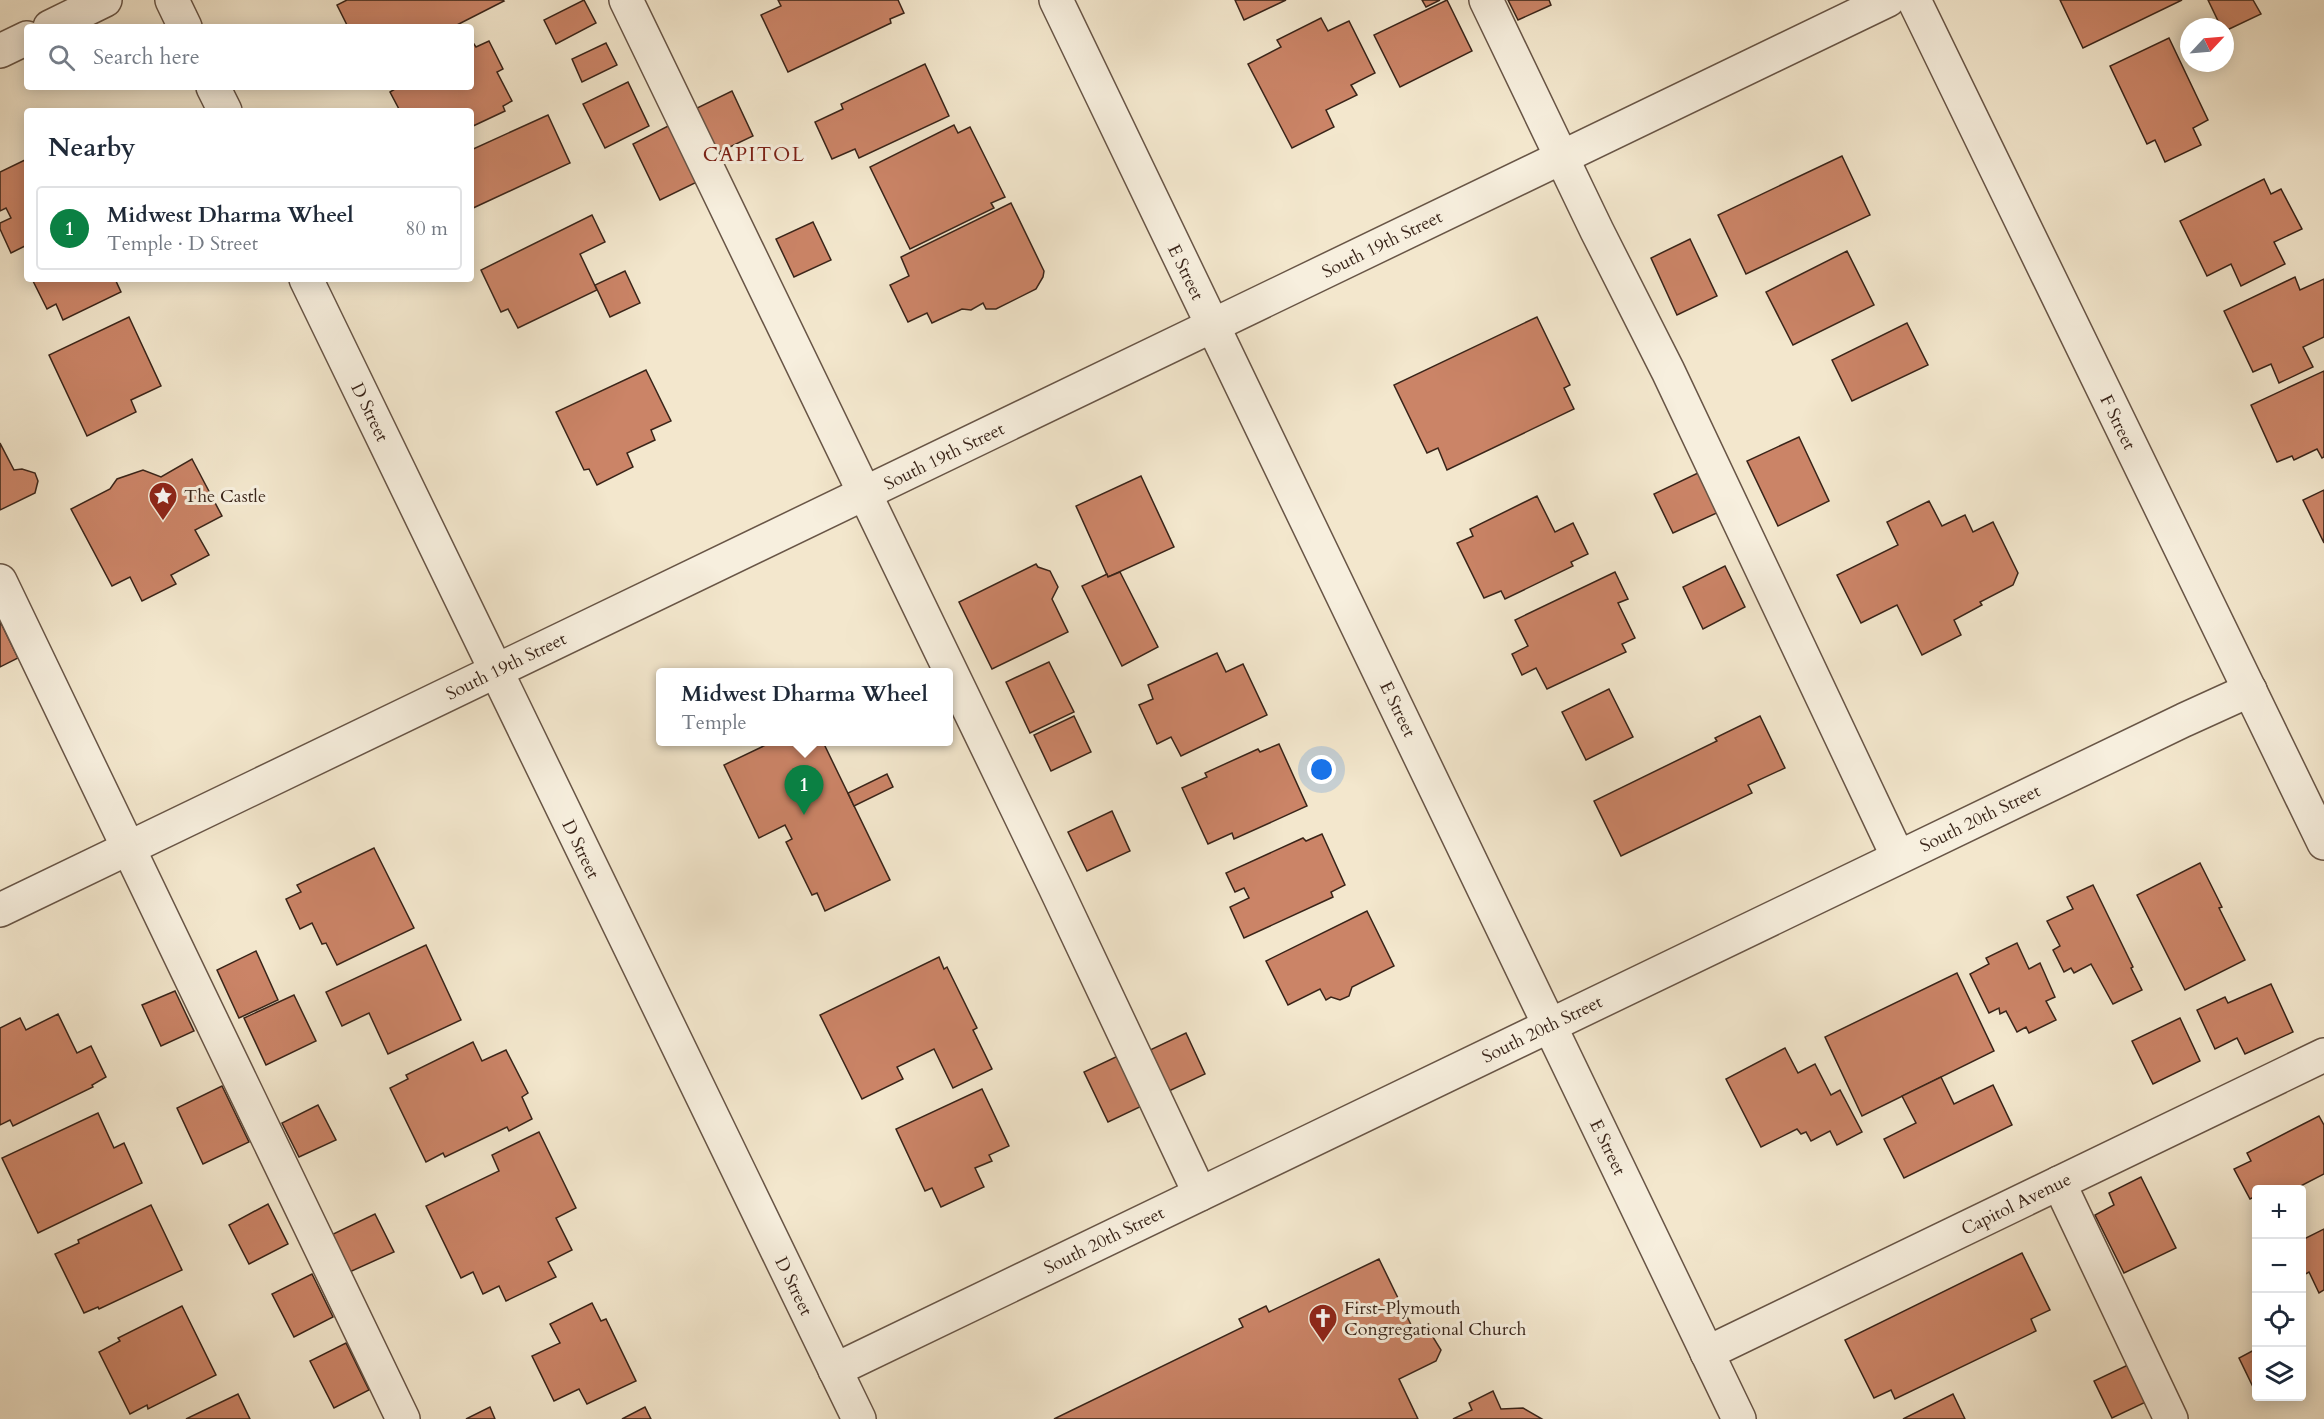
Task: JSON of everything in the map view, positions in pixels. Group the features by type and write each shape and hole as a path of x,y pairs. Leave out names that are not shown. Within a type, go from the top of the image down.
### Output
{"street":[{"path":"56,24 105,0"},
{"path":"172,0 184,24"},
{"path":"626,0 949,668"},
{"name":"E Street","path":"1056,0 1739,1419"},
{"path":"1486,0 1561,157 1668,371 1898,857"},
{"name":"South 19th Street","path":"0,910 1888,0"},
{"name":"F Street","path":"1914,0 2324,843"},
{"path":"0,51 24,39"},
{"path":"214,90 224,108"},
{"name":"D Street","path":"307,282 859,1419"},
{"path":"0,581 403,1419"},
{"path":"953,677 1200,1194"},
{"name":"South 20th Street","path":"835,1370 1898,857 2250,690"},
{"name":"Capitol Avenue","path":"1707,1353 2324,1055"},
{"path":"2059,1183 2171,1419"}],"building":[{"path":"347,0 504,1 459,24 346,24 337,5"},
{"path":"584,0 596,23 556,44 544,20"},
{"path":"778,0 898,0 904,13 890,19 891,23 788,72 761,15 781,6"},
{"path":"1235,0 1286,0 1244,20"},
{"path":"1422,0 1440,0 1426,7"},
{"path":"1447,0 1472,51 1400,87 1374,35"},
{"path":"1508,0 1549,0 1551,5 1518,20"},
{"path":"2060,0 2182,0 2083,48"},
{"path":"2208,0 2253,0 2261,14 2234,27 2234,18 2217,18"},
{"path":"1321,18 1328,31 1349,21 1375,73 1351,85 1357,95 1326,110 1334,127 1292,148 1248,64 1281,47 1277,40"},
{"path":"2169,38 2180,61 2180,72 2185,72 2208,120 2193,128 2201,145 2165,162 2155,140 2147,144 2110,66"},
{"path":"489,41 503,69 497,72 512,101 503,106 505,111 474,126 474,108 398,108 390,92 393,90 474,90 474,44 476,47"},
{"path":"606,43 617,65 582,82 572,59"},
{"path":"925,64 949,116 859,158 855,149 832,159 815,122 843,109 841,104"},
{"path":"628,82 649,126 605,148 583,104"},
{"path":"732,91 753,136 713,155 693,110"},
{"path":"548,115 570,163 474,208 474,149"},
{"path":"672,124 699,181 660,200 633,144"},
{"path":"954,125 958,133 970,127 1005,197 991,203 994,208 910,249 870,167"},
{"path":"1842,156 1870,215 1746,274 1718,215"},
{"path":"24,160 24,246 11,253 0,229 0,223 11,218 6,208 0,211 0,172"},
{"path":"2264,179 2271,194 2281,189 2302,229 2274,242 2285,264 2241,286 2231,264 2207,276 2180,221"},
{"path":"1011,203 1044,271 1036,289 996,309 986,309 983,303 971,310 962,309 932,323 927,313 908,322 890,285 909,276 901,257"},
{"path":"592,215 605,242 580,254 597,290 518,328 508,309 501,312 481,270"},
{"path":"813,222 831,260 794,277 776,239"},
{"path":"1690,239 1717,296 1677,315 1651,258"},
{"path":"1847,251 1874,305 1793,345 1766,292"},
{"path":"625,271 640,303 610,317 595,285"},
{"path":"2295,277 2300,290 2324,279 2324,337 2303,347 2313,367 2279,383 2271,364 2253,372 2224,311"},
{"path":"34,282 116,282 121,292 63,320 56,304 47,309"},
{"path":"129,317 161,386 131,400 136,412 87,436 49,355"},
{"path":"1537,317 1570,385 1564,388 1574,409 1447,470 1438,448 1427,453 1394,385"},
{"path":"1907,323 1928,365 1852,401 1832,360"},
{"path":"646,370 671,421 651,430 655,440 627,453 633,467 597,485 589,469 584,470 556,412"},
{"path":"2324,371 2324,457 2322,458 2317,449 2294,460 2292,456 2277,462 2251,405"},
{"path":"1799,437 1829,501 1778,526 1747,461"},
{"path":"0,443 14,470 22,469 35,473 38,481 35,493 0,510"},
{"path":"192,459 222,516 195,530 209,555 171,575 176,584 142,601 130,577 112,586 71,509 110,489 117,479 143,470 161,477"},
{"path":"1700,472 1719,512 1673,533 1654,494"},
{"path":"1141,476 1174,547 1108,577 1076,506"},
{"path":"2324,490 2324,543 2303,500"},
{"path":"1537,496 1555,532 1573,523 1588,554 1571,562 1573,566 1505,599 1501,591 1484,598 1457,543 1473,536 1470,529"},
{"path":"1929,501 1942,526 1965,515 1973,532 1993,522 2018,573 2013,585 1980,602 1982,605 1954,620 1961,635 1922,655 1897,605 1861,623 1837,575 1898,545 1887,522"},
{"path":"1036,564 1050,571 1058,587 1052,599 1068,632 992,669 959,602"},
{"path":"1725,566 1745,607 1703,629 1683,587"},
{"path":"1120,572 1158,647 1122,666 1082,586 1107,574 1108,577"},
{"path":"1615,572 1628,599 1618,603 1635,638 1622,644 1626,652 1547,689 1536,668 1522,675 1512,654 1528,646 1515,620"},
{"path":"0,621 18,658 0,667"},
{"path":"1217,653 1226,672 1243,664 1267,715 1181,756 1171,737 1157,744 1139,705 1153,699 1148,685"},
{"path":"1049,662 1074,712 1030,733 1006,682"},
{"path":"1609,689 1633,737 1586,760 1562,712"},
{"path":"1074,716 1091,752 1051,771 1034,735"},
{"path":"1760,716 1785,768 1748,785 1752,793 1621,856 1594,801 1717,741 1715,738"},
{"path":"1279,744 1307,806 1234,839 1232,833 1208,844 1182,788 1207,777 1205,773 1258,749 1260,752"},
{"path":"764,746 825,746 890,880 825,911 817,893 812,895 786,842 792,839 785,825 759,838 724,765"},
{"path":"887,774 893,787 854,806 848,793"},
{"path":"1112,811 1130,851 1087,871 1068,832"},
{"path":"1322,834 1345,885 1331,892 1333,897 1244,938 1230,907 1249,898 1244,888 1235,892 1226,873 1303,838 1306,841"},
{"path":"374,848 414,928 337,965 326,943 322,944 312,923 300,929 286,899 301,892 297,885"},
{"path":"2200,863 2245,960 2185,990 2137,895"},
{"path":"2093,885 2142,990 2113,1004 2091,964 2074,973 2071,968 2064,972 2053,950 2060,946 2047,921 2073,909 2067,897"},
{"path":"1367,911 1394,966 1352,987 1349,996 1340,1000 1331,997 1326,1000 1320,989 1288,1005 1266,961"},
{"path":"2017,943 2029,969 2040,963 2055,997 2046,1001 2056,1020 2029,1033 2026,1027 2017,1032 2006,1011 2000,1014 1999,1008 1989,1013 1970,974 1989,964 1986,958"},
{"path":"426,945 461,1020 388,1054 369,1013 342,1026 326,992"},
{"path":"256,951 278,1000 239,1018 217,970"},
{"path":"939,957 944,969 947,967 977,1028 973,1030 992,1069 953,1088 934,1049 897,1067 903,1079 862,1099 820,1015"},
{"path":"1957,973 1994,1051 1862,1116 1825,1037"},
{"path":"2271,984 2293,1032 2245,1054 2237,1038 2215,1049 2197,1010 2225,997 2228,1003"},
{"path":"175,991 194,1031 161,1046 142,1005"},
{"path":"294,995 316,1041 266,1065 244,1018"},
{"path":"58,1014 77,1053 91,1046 106,1077 92,1085 93,1087 13,1126 10,1120 0,1125 0,1028 20,1018 26,1030"},
{"path":"2180,1018 2200,1061 2153,1084 2132,1041"},
{"path":"1186,1033 1205,1074 1169,1091 1150,1050"},
{"path":"473,1042 482,1061 506,1050 528,1093 522,1097 532,1119 509,1131 507,1127 445,1157 443,1153 426,1162 390,1088 408,1079 406,1075"},
{"path":"1785,1048 1798,1073 1815,1064 1831,1095 1840,1090 1862,1132 1837,1145 1830,1131 1811,1141 1806,1132 1801,1134 1797,1129 1761,1147 1726,1079"},
{"path":"1120,1055 1144,1105 1108,1122 1084,1072"},
{"path":"1941,1077 1954,1104 1993,1085 2012,1125 1904,1178 1884,1139 1916,1123 1902,1096"},
{"path":"222,1086 249,1142 203,1164 177,1108"},
{"path":"982,1089 1009,1146 989,1155 992,1161 975,1168 984,1187 941,1207 932,1188 925,1191 896,1129"},
{"path":"318,1105 336,1140 299,1157 282,1123"},
{"path":"98,1113 114,1148 124,1143 142,1183 38,1233 2,1158"},
{"path":"2319,1116 2324,1125 2324,1174 2303,1185 2252,1185 2252,1198 2250,1199 2234,1169 2251,1161 2247,1153"},
{"path":"539,1132 576,1208 556,1218 572,1250 548,1262 556,1277 506,1301 499,1286 483,1294 473,1272 461,1278 426,1206 499,1171 492,1155"},
{"path":"2141,1177 2176,1248 2124,1273 2095,1215 2114,1205 2109,1193"},
{"path":"268,1204 288,1244 249,1264 229,1225"},
{"path":"151,1205 182,1270 99,1309 98,1307 84,1313 55,1254 79,1243 78,1240"},
{"path":"375,1214 394,1252 345,1274 327,1237"},
{"path":"2324,1229 2324,1290 2319,1293 2309,1272 2306,1274 2306,1238"},
{"path":"2022,1253 2050,1310 2031,1319 2036,1331 1895,1399 1891,1390 1874,1398 1845,1340"},
{"name":"First-Plymouth Congregational Church","path":"1379,1259 1417,1337 1424,1333 1433,1337 1441,1350 1436,1361 1399,1379 1418,1419 1054,1419 1243,1327 1239,1319 1266,1306 1269,1312"},
{"path":"312,1274 333,1317 294,1337 272,1294"},
{"path":"592,1303 601,1321 606,1319 636,1381 587,1404 579,1389 554,1401 532,1356 560,1343 550,1324"},
{"path":"182,1306 216,1375 148,1409 147,1405 130,1414 99,1352 120,1341 118,1338"},
{"path":"346,1343 369,1390 334,1408 310,1361"},
{"path":"2252,1351 2252,1385 2239,1358"},
{"path":"2130,1364 2148,1401 2112,1418 2094,1381"},
{"name":"First-Plymouth Congregational Church","path":"1493,1391 1501,1409 1523,1408 1542,1419 1453,1419 1472,1410 1469,1403"},
{"path":"238,1394 250,1419 186,1419"},
{"path":"1953,1394 1965,1419 1903,1419"},
{"path":"490,1407 495,1419 466,1419"},
{"path":"645,1407 651,1419 622,1419"}],"place":[{"name":"The Castle","path":"163,522"},
{"name":"Midwest Dharma Wheel","path":"804,815"},
{"name":"First-Plymouth Congregational Church","path":"1323,1344"}],"district":[{"name":"CAPITOL","path":"754,154"}]}
